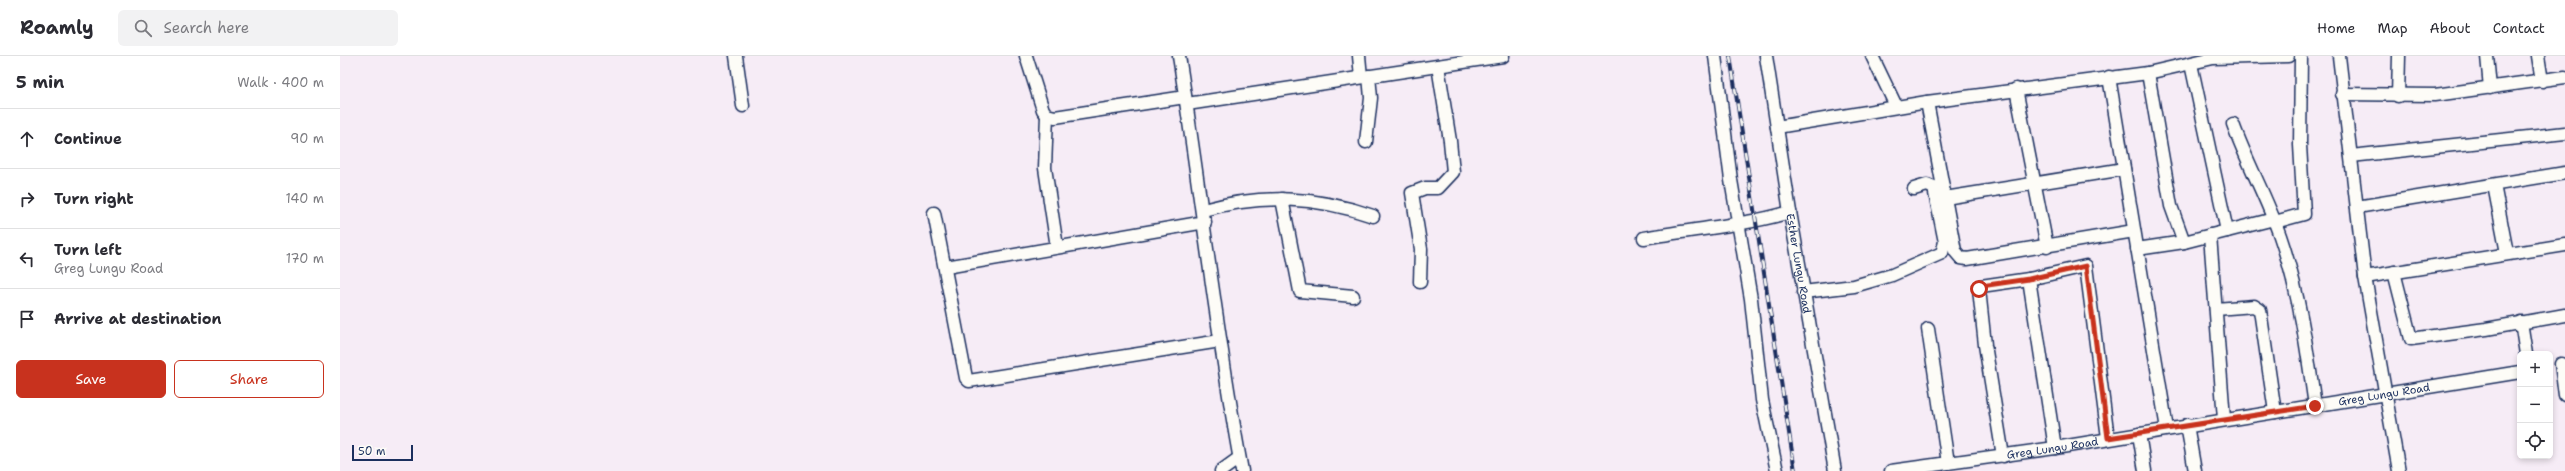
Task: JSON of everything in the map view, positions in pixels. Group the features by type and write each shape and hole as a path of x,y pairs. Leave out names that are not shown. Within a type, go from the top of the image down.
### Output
{"street":[{"path":"736,56 743,106"},
{"path":"1026,56 1043,110 1047,115 1055,117 1365,77 1438,66 1462,59 1503,56"},
{"path":"1179,56 1205,222 1220,341 1242,471"},
{"path":"1359,56 1371,98 1366,142"},
{"path":"1715,56 1738,224 1751,299 1762,400 1777,471"},
{"name":"Esther Lungu Road","path":"1766,56 1803,292 1835,471"},
{"path":"1872,56 1896,106"},
{"path":"1777,128 1896,106 2148,72 2191,64 2213,57 2288,56"},
{"path":"2137,249 2184,242 2304,214 2300,145 2301,56"},
{"path":"2339,56 2342,94 2352,156 2365,277 2399,471"},
{"path":"2398,96 2399,56"},
{"path":"2487,56 2490,88"},
{"path":"2538,56 2542,81"},
{"path":"2191,64 2227,231"},
{"path":"1420,282 1421,249 1412,193 1425,188 1438,188 1453,172 1450,141 1438,66"},
{"path":"2148,72 2171,206 2184,242"},
{"path":"2342,94 2398,96 2435,95 2565,77"},
{"path":"2109,78 2167,429"},
{"path":"2016,89 2047,247"},
{"path":"1927,102 1955,250 1961,258 1967,259 2047,247 2134,231"},
{"path":"1047,115 1045,168 1057,247"},
{"path":"2233,124 2247,161 2261,186 2275,220 2303,321 2315,406"},
{"path":"2352,156 2565,133"},
{"path":"1945,198 2124,169"},
{"path":"2357,207 2565,173"},
{"path":"1803,292 1854,286 1892,275 1942,253 1945,242 1934,188 1927,185 1914,189"},
{"path":"2494,185 2507,253"},
{"path":"1203,210 1259,198 1330,204 1373,216"},
{"path":"1282,199 1300,291 1353,296"},
{"path":"1644,238 1712,226 1738,224 1790,212"},
{"path":"934,213 946,267 966,378 970,381 1220,341"},
{"path":"946,267 1205,222"},
{"path":"2210,236 2224,419"},
{"path":"2365,277 2507,253 2565,245"},
{"path":"2003,456 1978,292 1981,286 2029,279 2086,266 2108,438"},
{"path":"2394,272 2411,339 2486,329 2565,314"},
{"path":"2029,279 2055,448"},
{"path":"2216,309 2254,306 2260,310 2275,412"},
{"path":"2521,322 2526,351"},
{"path":"1928,329 1948,463"},
{"path":"2559,364 2565,395"},
{"name":"Greg Lungu Road","path":"1891,471 1925,468 1948,463 2055,448 2187,425 2315,406 2517,372"},
{"path":"2187,425 2195,471"},
{"path":"2139,434 2145,471"},
{"path":"1221,471 1239,458"}],"railway":[{"path":"1730,56 1795,471"}],"route":[{"path":"1979,289 1981,286 2029,279 2086,266 2103,388 2108,438 2315,406"}]}
